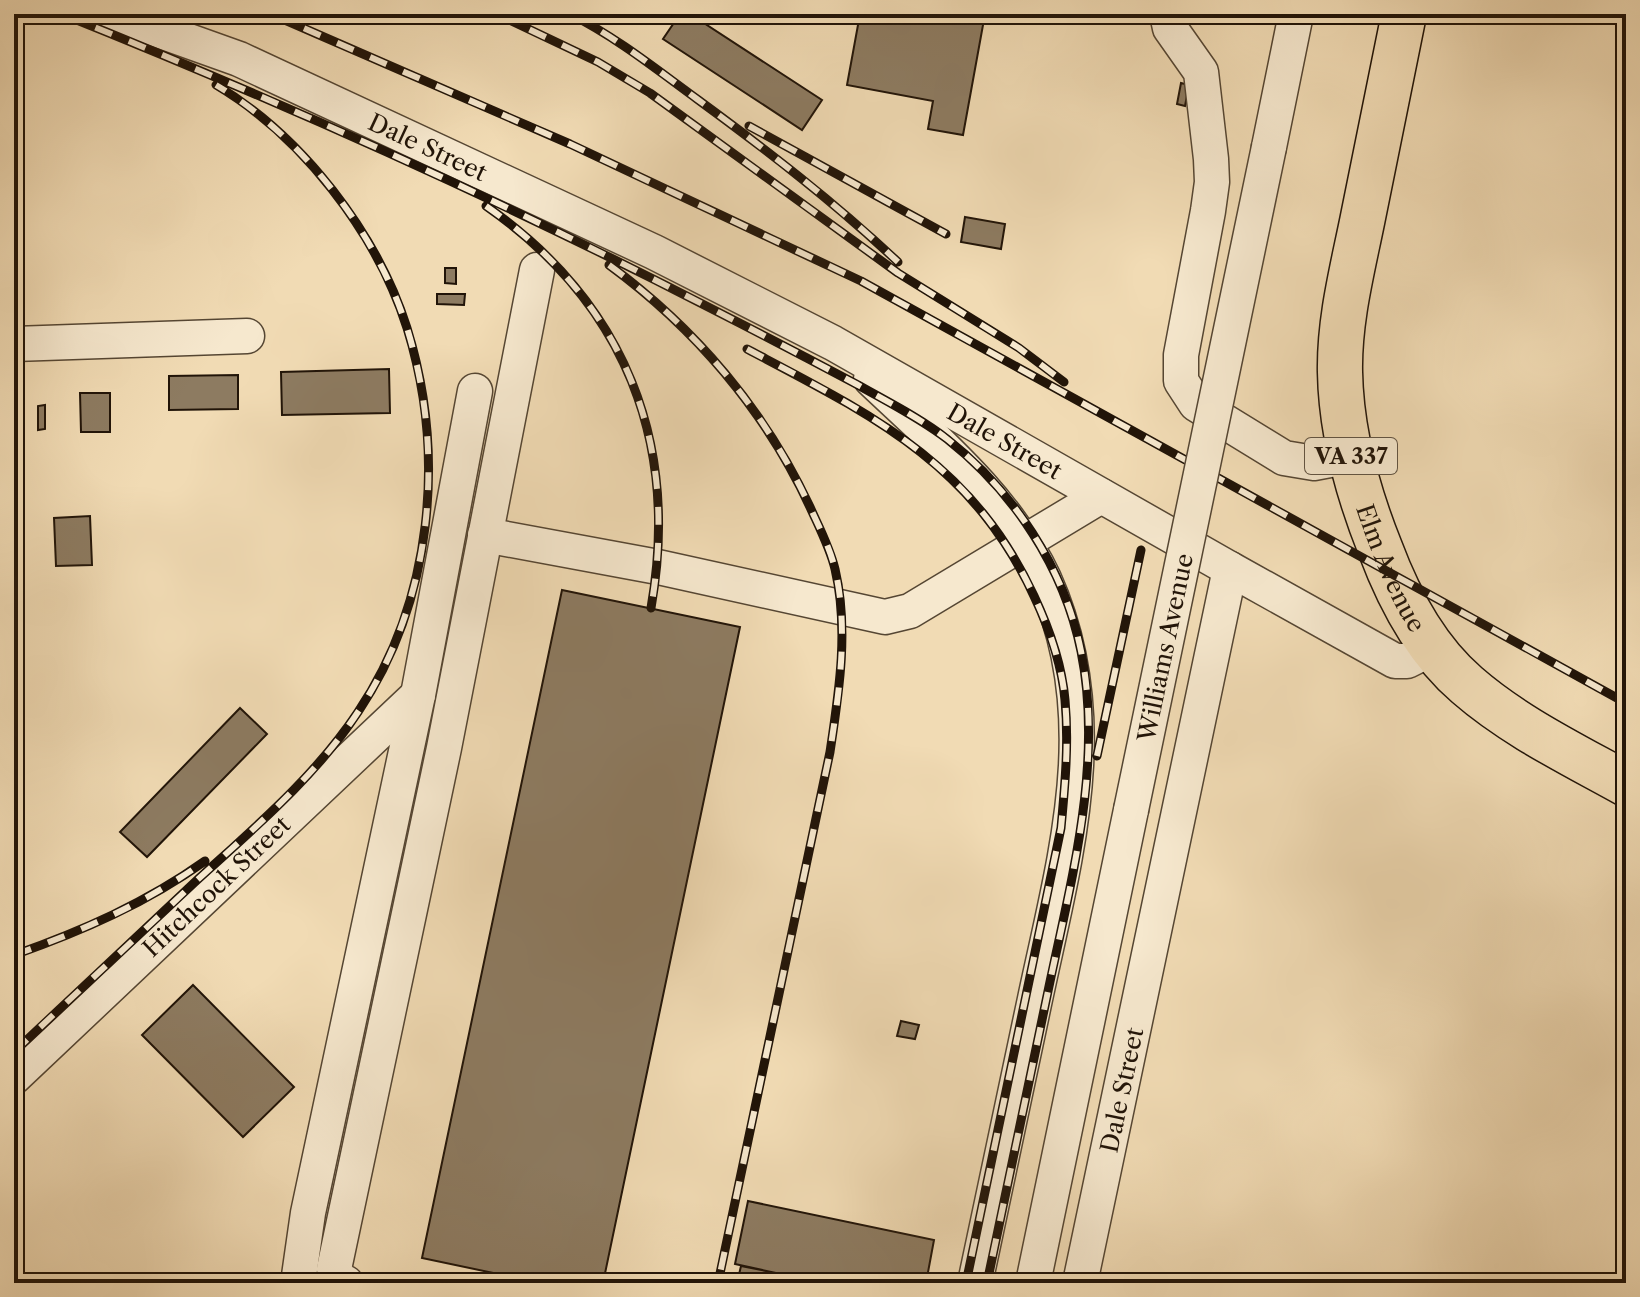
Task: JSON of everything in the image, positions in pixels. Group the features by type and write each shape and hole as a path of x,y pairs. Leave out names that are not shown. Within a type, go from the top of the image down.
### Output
{"main road":[{"name":"Elm Avenue","path":"1404,14 1346,301 1340,372 1351,456 1365,512 1403,601 1433,648 1466,684 1530,730 1626,784"}],"street":[{"name":"Dale Street","path":"113,14 239,59 640,245 833,343 1230,569 1080,1283"},
{"path":"1167,14 1170,28 1201,72 1212,182 1181,355 1181,381 1196,404 1284,458 1314,463 1351,456"},
{"name":"Williams Avenue","path":"1033,1283 1296,14"},
{"path":"346,1283 340,1280 334,1269 444,748 537,270"},
{"path":"14,344 247,336"},
{"path":"833,343 963,469 1000,509 1024,542 1044,579 1066,640 1078,711 1076,777 1068,853 975,1283"},
{"path":"291,1275 418,695 475,391"},
{"path":"485,535 658,567 885,617 910,611 1101,496"},
{"path":"1230,569 1395,661 1407,661 1433,648"},
{"name":"Hitchcock Street","path":"14,1077 418,695"}],"building":[{"path":"680,14 690,14 822,100 802,130 663,39"},
{"path":"860,14 985,14 963,135 928,129 933,101 847,85"},
{"path":"1181,83 1189,85 1185,106 1177,104"},
{"path":"965,217 1005,224 1001,249 961,242"},
{"path":"445,268 456,268 456,284 445,283"},
{"path":"437,294 465,294 464,305 437,304"},
{"path":"389,369 390,413 282,415 281,372"},
{"path":"238,375 238,409 169,410 169,376"},
{"path":"80,393 110,393 110,432 81,432"},
{"path":"45,405 45,429 38,430 38,406"},
{"path":"90,516 92,565 56,566 54,518"},
{"path":"562,590 740,627 603,1283 541,1283 422,1258"},
{"path":"240,708 267,734 147,857 120,832"},
{"path":"193,985 294,1087 243,1137 142,1035"},
{"path":"901,1021 919,1025 915,1039 897,1036"},
{"path":"748,1201 934,1240 926,1283 774,1283 776,1273 735,1264"},
{"path":"741,1266 776,1273 774,1283 737,1283"}],"railway":[{"path":"62,14 228,82 392,155 636,270 769,338 937,431 971,460 1014,507 1049,561 1073,620 1087,694 1089,737 1074,868 987,1283"},
{"path":"271,14 570,144 861,281 1626,703"},
{"path":"497,14 598,62 650,93 898,273 1019,348 1064,382"},
{"path":"570,14 635,54 749,138 825,198 898,262"},
{"path":"14,1052 261,822 323,759 358,712 383,669 403,622 417,575 425,525 428,475 426,425 419,376 394,292 356,223 306,159 248,106 216,85"},
{"path":"749,126 946,234"},
{"path":"486,206 534,244 574,286 607,332 632,381 648,433 657,489 658,547 651,608"},
{"path":"609,265 699,344 749,404 772,437 810,507 830,553 839,592 841,660 830,752 718,1283"},
{"path":"747,349 876,420 948,476 980,510 1009,550 1040,608 1061,673 1067,732 1061,828 966,1283"},
{"path":"1097,756 1141,550"},
{"path":"14,955 113,915 205,861"}]}
